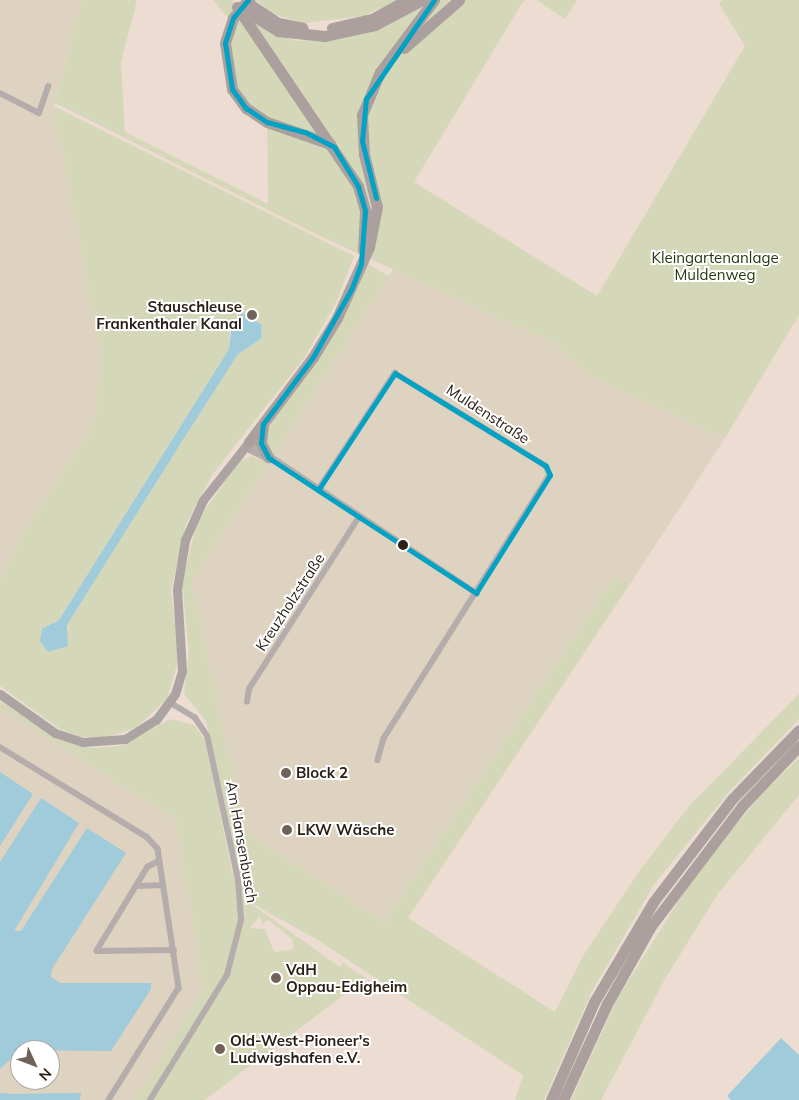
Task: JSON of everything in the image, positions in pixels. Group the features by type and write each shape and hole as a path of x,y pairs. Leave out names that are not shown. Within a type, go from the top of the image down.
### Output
{"highway":[{"path":"243,5 278,23 321,29 360,23 406,0"},
{"path":"243,5 278,31 325,36 375,26 422,0"},
{"path":"246,444 263,424 337,318 361,264 377,207 361,126 366,100 380,72 434,0"},
{"path":"380,72 459,0"},
{"path":"243,5 334,147 363,198 366,245"},
{"path":"243,5 233,18 225,43 226,70 236,95 266,122 305,132 334,147"},
{"path":"263,424 261,443 270,459"},
{"path":"550,1100 594,1002 654,901 732,799 799,730"},
{"path":"563,1100 606,1004 652,926 742,806 799,746"}],"street":[{"path":"0,94 39,113 48,87"},
{"name":"Muldenstraße","path":"318,490 395,373 546,466 548,482 384,739 378,760"},
{"path":"0,694 65,738 95,743 122,740 148,727 170,703 183,664 177,589 185,540 204,500 246,444 476,593"},
{"name":"Kreuzholzstraße","path":"247,702 249,689 359,518"},
{"name":"Am Hansenbusch","path":"150,1100 227,975 241,920 238,880 207,736 195,718 170,703"},
{"path":"0,747 147,837 160,861 179,980 176,997 109,1100"},
{"path":"160,861 148,867 97,951 174,950"},
{"path":"136,886 163,885"}],"shaded area":[{"path":"0,0 82,0 54,106 101,355 96,414 89,433 17,543 0,581"},
{"path":"394,268 552,342 595,379 725,438 630,584 615,576 384,922 245,831 191,582"},
{"path":"0,708 176,820 204,990 134,1100 0,1100"}],"green space":[{"name":"Kleingartenanlage Muldenweg","path":"82,0 137,0 121,62 125,132 268,204 267,123 232,88 228,18 213,0 232,0 268,32 298,41 369,33 419,7 427,14 438,0 524,0 414,182 597,296 745,46 719,4 722,0 799,0 799,315 725,438 595,379 552,342 320,236 55,103"},
{"path":"255,0 398,0 363,16 304,23 273,14"},
{"path":"537,0 577,0 565,19"},
{"path":"54,106 354,256 335,305 304,358 212,475 186,524 171,591 179,658 167,699 136,728 106,737 81,737 60,729 0,686 0,581 17,543 89,432 96,414 101,355","holes":["262,325 261,339 238,354 67,625 70,632 53,621 59,620 229,349 230,329"]},
{"path":"368,264 389,276 273,455 267,450 265,431 318,357"},
{"path":"252,456 268,463 191,582 245,831 384,922 615,575 630,584 408,918 555,1012 583,956 640,870 690,805 799,694 799,719 730,791 655,883 592,991 544,1100 515,1100 523,1075 316,939 244,899 340,967 343,963 366,978 205,1100 134,1100 204,990 176,820 0,708 0,701 57,739 90,748 122,746 170,719 194,725 206,742 232,873 238,872 206,721 184,694 189,653 182,581 198,520 239,462","holes":["260,916 262,924 268,920 292,939 294,949 274,952 265,929 250,928"]},
{"path":"799,758 799,795 717,895 665,979 601,1100 571,1100 617,999 696,873 759,797"}],"water":[{"path":"243,313 262,325 261,339 238,354 181,443 67,625 68,646 48,652 40,641 42,629 59,620 229,349 232,322"},
{"path":"0,772 33,794 0,846"},
{"path":"41,798 79,823 14,931 21,931 87,828 126,853 52,969 51,977 60,983 151,983 151,989 111,1051 60,1050 60,1040 10,1040 10,1060 0,1069 0,862"},
{"path":"781,1038 799,1055 799,1100 731,1100 727,1096"},
{"path":"0,1093 81,1093 80,1100 0,1100"}],"transit line":[{"path":"248,0 233,18 225,43 232,89 246,108 267,122 305,132 334,147 358,186 365,211 361,264 352,288 313,357 263,424 261,443 268,457 272,460 359,517 476,593 550,475 546,466 395,373 318,490"},
{"path":"376,198 362,141 366,99 434,0"}],"place":[{"name":"Stauschleuse Frankenthaler Kanal","path":"252,315"},
{"name":"Block 2","path":"286,773"},
{"name":"LKW Wäsche","path":"287,830"},
{"name":"VdH Oppau-Edigheim","path":"276,978"},
{"name":"Old-West-Pioneer's Ludwigshafen e.V.","path":"220,1049"}]}
